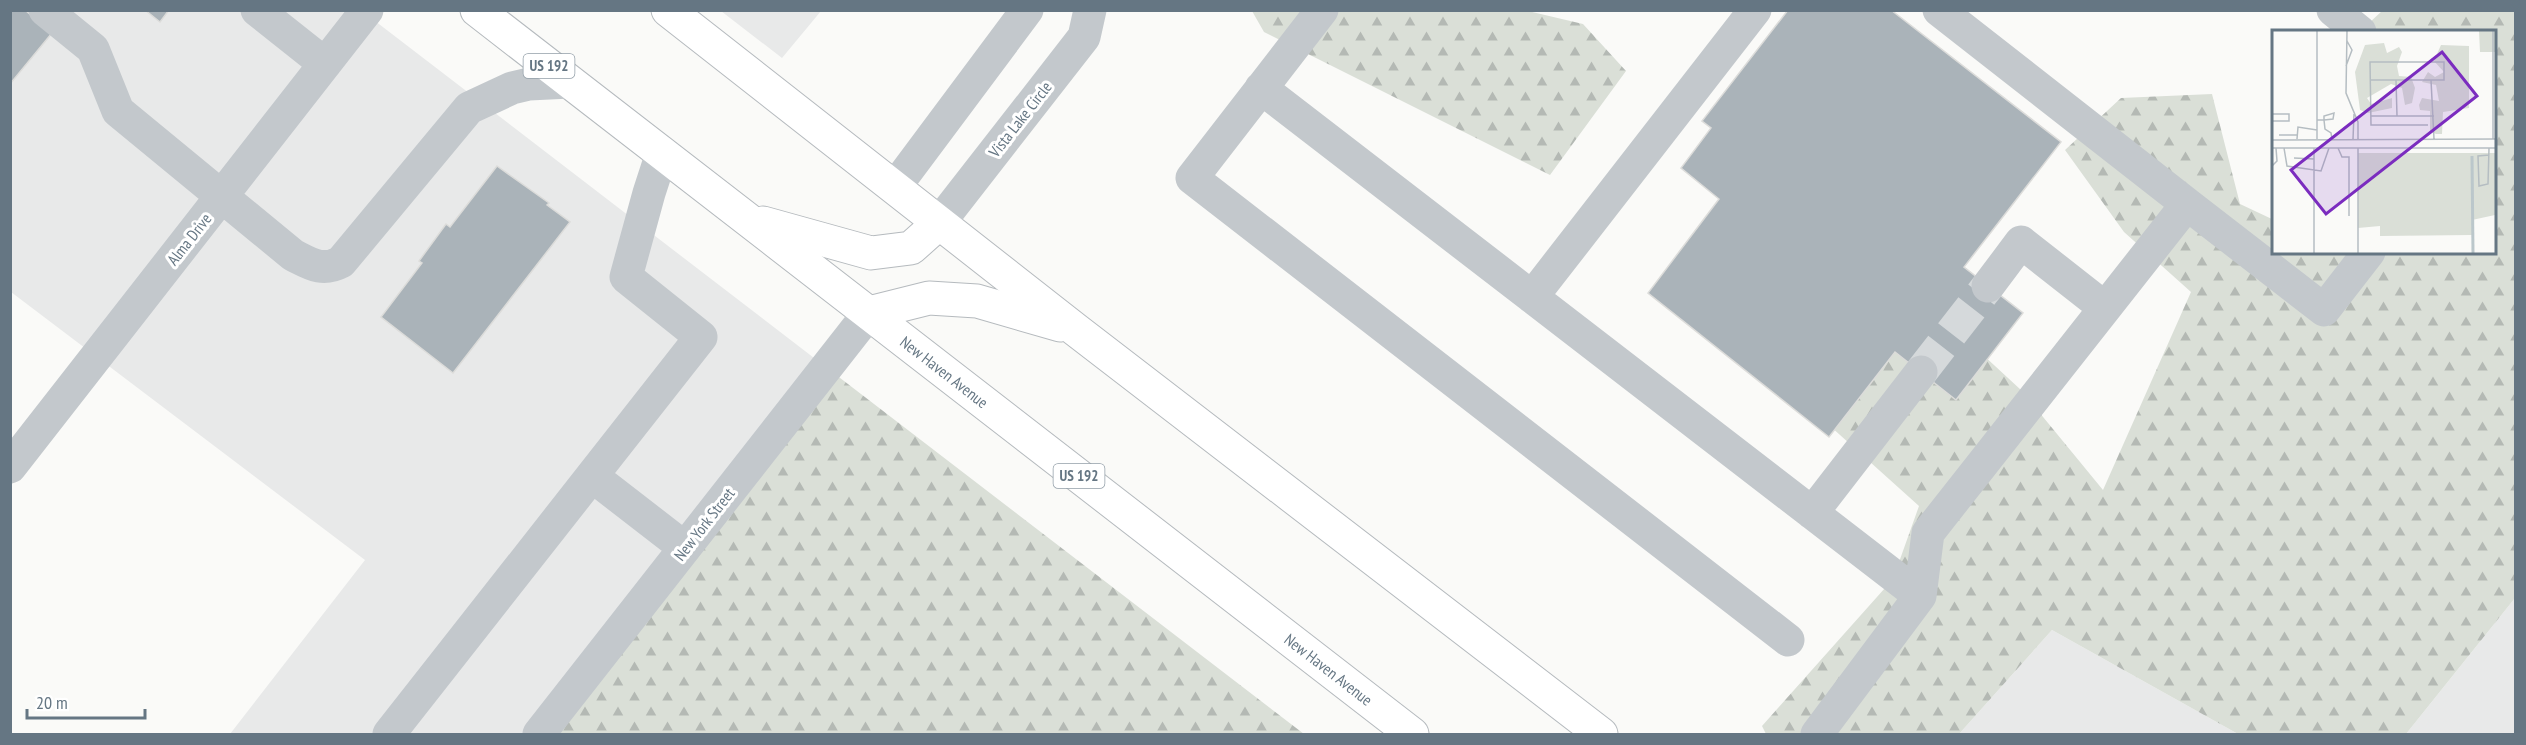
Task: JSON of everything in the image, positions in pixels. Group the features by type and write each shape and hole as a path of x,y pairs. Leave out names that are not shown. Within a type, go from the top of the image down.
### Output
{"main road":[{"name":"New Haven Avenue","path":"477,10 1412,735"},
{"path":"670,11 1076,330 1601,735"},
{"path":"747,218 871,253 911,248 939,223"},
{"path":"869,313 929,298 977,301 1076,330"}],"street":[{"path":"45,10 93,49 118,111 293,255 312,264 329,268 341,262 469,108 512,88 529,84 570,82"},
{"path":"257,10 325,64"},
{"name":"Alma Drive","path":"10,467 367,10"},
{"path":"895,187 1027,10"},
{"name":"Vista Lake Circle","path":"939,223 1084,37 1090,10"},
{"path":"1322,10 1192,178 1788,640"},
{"path":"1532,297 1755,10"},
{"path":"1939,10 2324,310 2367,254"},
{"path":"2333,10 2358,30"},
{"path":"1262,88 1920,596"},
{"path":"389,735 701,337 626,277 662,153"},
{"path":"1818,735 1920,596 1928,533 2187,204"},
{"path":"1988,286 2021,242 2105,308"},
{"name":"New York Street","path":"539,735 869,313"},
{"path":"1812,513 1921,372"},
{"path":"592,477 685,548"}],"shaded area":[{"path":"10,11 362,11 831,371 545,734 230,734 365,560 11,292"},
{"path":"721,11 821,11 782,58"},
{"path":"2515,598 2515,734 2406,734"},
{"path":"2052,630 2238,734 1959,734"}],"green space":[{"path":"1252,11 1528,11 1583,24 1626,71 1550,175 1264,32"},
{"path":"2382,11 2515,11 2515,598 2406,734 2238,734 2052,630 1959,734 1766,734 1762,726 1893,579 1919,506 1830,426 1853,363 1942,317 2021,390 2103,490 2191,292 2124,232 2065,150 2121,98 2212,94 2240,204 2272,219 2272,254 2496,254 2496,30 2371,30 2369,23"},
{"path":"831,371 1304,734 545,734"}],"building":[{"path":"10,10 25,10 52,33 10,84"},
{"path":"145,10 169,10 160,22"},
{"path":"1788,10 1891,10 2061,142 1964,267 2023,313 1956,400 1895,352 1829,437 1648,293 1719,199 1681,168 1711,128 1702,121"},
{"path":"497,166 549,203 547,205 570,222 453,373 381,317 422,263 419,261 446,224 450,227"}],"tunnel":[{"path":"1921,372 1988,286"}]}
